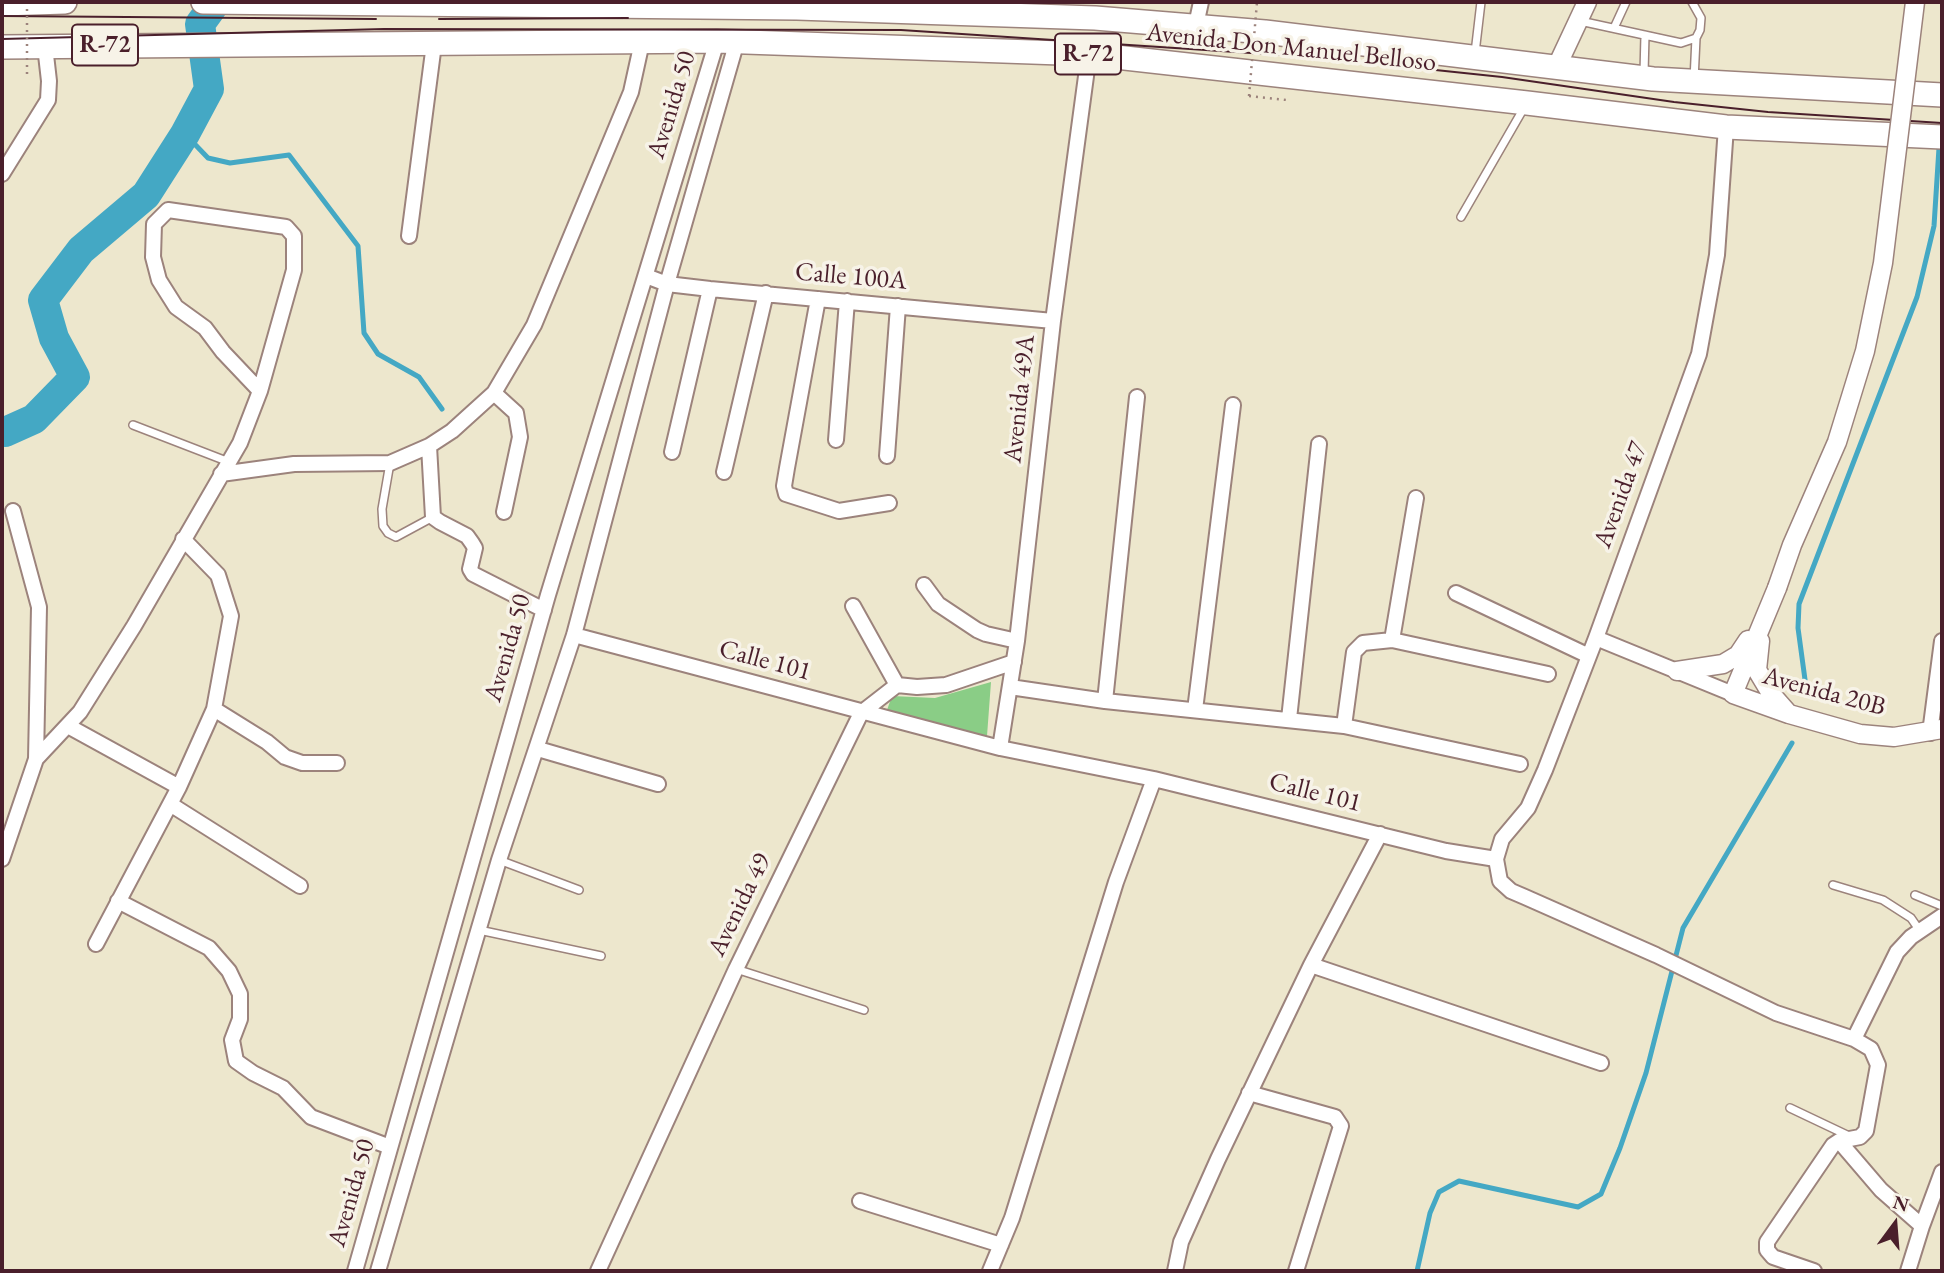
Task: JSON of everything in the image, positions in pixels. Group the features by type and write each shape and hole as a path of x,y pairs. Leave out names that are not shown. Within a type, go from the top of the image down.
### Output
{"main road":[{"name":"R-72","path":"2,4 61,2"},
{"name":"Avenida Don Manuel Belloso","path":"203,2 797,5 1095,14 1474,56 1643,78 1936,94"},
{"name":"Avenida Don Manuel Belloso","path":"2,47 727,41 1089,54 1726,127 1942,137"}],"street":[{"path":"1196,25 1201,2"},
{"path":"1557,66 1587,2"},
{"path":"1597,638 1733,694 1792,545 1837,442 1866,351 1883,264 1915,2"},
{"name":"Avenida 50","path":"355,1271 544,610 646,276 727,41"},
{"name":"Avenida 50","path":"377,1271 499,860 574,635 667,284 727,41"},
{"path":"225,468 390,463 429,446 452,431 494,393 534,325 631,92 642,42"},
{"path":"409,236 433,44"},
{"path":"2,174 48,100 45,46"},
{"name":"Avenida 49A","path":"1000,748 1017,641 1053,321 1089,54"},
{"name":"Avenida 47","path":"1496,859 1502,839 1528,808 1597,638 1699,354 1717,255 1726,127"},
{"path":"36,760 80,712 134,626 240,443 260,391 294,270 294,236 286,227 168,211 154,224 153,257 159,280 176,307 205,328 223,352 260,391"},
{"name":"Calle 100A","path":"646,276 667,284 710,289 1053,321"},
{"path":"672,452 710,289"},
{"path":"724,472 766,293"},
{"path":"818,299 784,486 786,494 839,511 889,503"},
{"path":"836,440 847,301"},
{"path":"887,456 898,306"},
{"path":"494,393 516,413 520,437 504,512"},
{"path":"1105,701 1137,397"},
{"path":"1195,710 1233,405"},
{"path":"1289,719 1319,444"},
{"path":"429,446 433,517 467,536 472,543 475,548 470,569 473,574 544,610"},
{"path":"1392,640 1416,498"},
{"path":"2,859 36,760 39,607 13,511"},
{"path":"96,944 179,787 214,709 231,616 218,575 183,539"},
{"path":"924,585 939,604 978,630 1017,641"},
{"path":"1456,593 1589,656"},
{"path":"853,606 897,685 946,685 1014,662"},
{"path":"1676,671 1723,664 1738,655 1753,633 1759,629"},
{"path":"1759,629 1761,633 1757,670 1772,695 1789,714"},
{"name":"Calle 101","path":"574,635 1000,748 1154,779 1467,856 1496,859"},
{"path":"1344,726 1354,652 1363,643 1392,640 1548,674"},
{"path":"1936,731 1942,641"},
{"name":"Avenida 49","path":"597,1271 736,969 861,713 897,685"},
{"path":"1010,687 1105,701 1344,726 1520,764"},
{"name":"Avenida 20B","path":"1733,694 1789,714 1860,734 1894,737 1936,731"},
{"path":"214,709 267,742 285,757 302,763 337,763"},
{"path":"68,726 179,787"},
{"path":"538,749 658,783"},
{"path":"990,1271 1012,1218 1116,882 1154,779"},
{"path":"170,804 300,886"},
{"path":"1175,1271 1181,1242 1249,1093 1311,965 1380,834"},
{"path":"1496,859 1500,881 1511,891 1656,955 1776,1013 1854,1039 1871,1049 1878,1065 1866,1131 1855,1139 1839,1141 1833,1145 1767,1242 1767,1250 1773,1257 1814,1271"},
{"path":"118,901 209,948 229,971 240,994 240,1019 233,1040 236,1061 283,1088 311,1117 390,1147"},
{"path":"1854,1039 1897,952 1903,944 1942,916"},
{"path":"1311,965 1601,1063"},
{"path":"1249,1093 1335,1117 1341,1126 1296,1271"},
{"path":"1839,1141 1881,1190 1922,1226"},
{"path":"1909,1271 1942,1172"},
{"path":"860,1200 1001,1245"}],"lane":[{"path":"1474,56 1481,2"},
{"path":"1614,28 1626,2"},
{"path":"1692,2 1702,18 1696,38 1694,82"},
{"path":"1580,21 1681,43 1696,38"},
{"path":"1643,78 1645,35"},
{"path":"1461,217 1527,103"},
{"path":"133,425 225,468"},
{"path":"390,463 382,509 383,526 388,533 396,537 433,517"},
{"path":"499,860 579,890"},
{"path":"1833,885 1883,900 1911,918 1920,931"},
{"path":"1914,895 1942,906"},
{"path":"478,930 601,957"},
{"path":"736,969 864,1010"},
{"path":"1790,1108 1855,1139"}],"path":[{"path":"27,2 27,78"},
{"path":"1257,2 1249,96 1287,100"}],"green space":[{"path":"991,682 987,736 887,710 892,696 935,698"}],"waterway":[{"path":"2,431 34,419 75,377 54,338 43,300 81,250 146,195 185,134 209,89 200,24 216,2"},
{"path":"185,134 208,158 230,163 289,155 358,246 364,333 378,354 419,377 442,409"},
{"path":"1806,687 1798,628 1799,604 1917,297 1934,226 1939,148"},
{"path":"1417,1271 1430,1213 1439,1192 1459,1181 1578,1207 1601,1194 1646,1073 1683,928 1792,743"}],"tram line":[{"path":"2,16 376,19"},
{"path":"439,19 628,18"},
{"path":"2,39 384,29 901,30 1312,57 1502,77 1674,102 1768,112 1942,123"}]}
